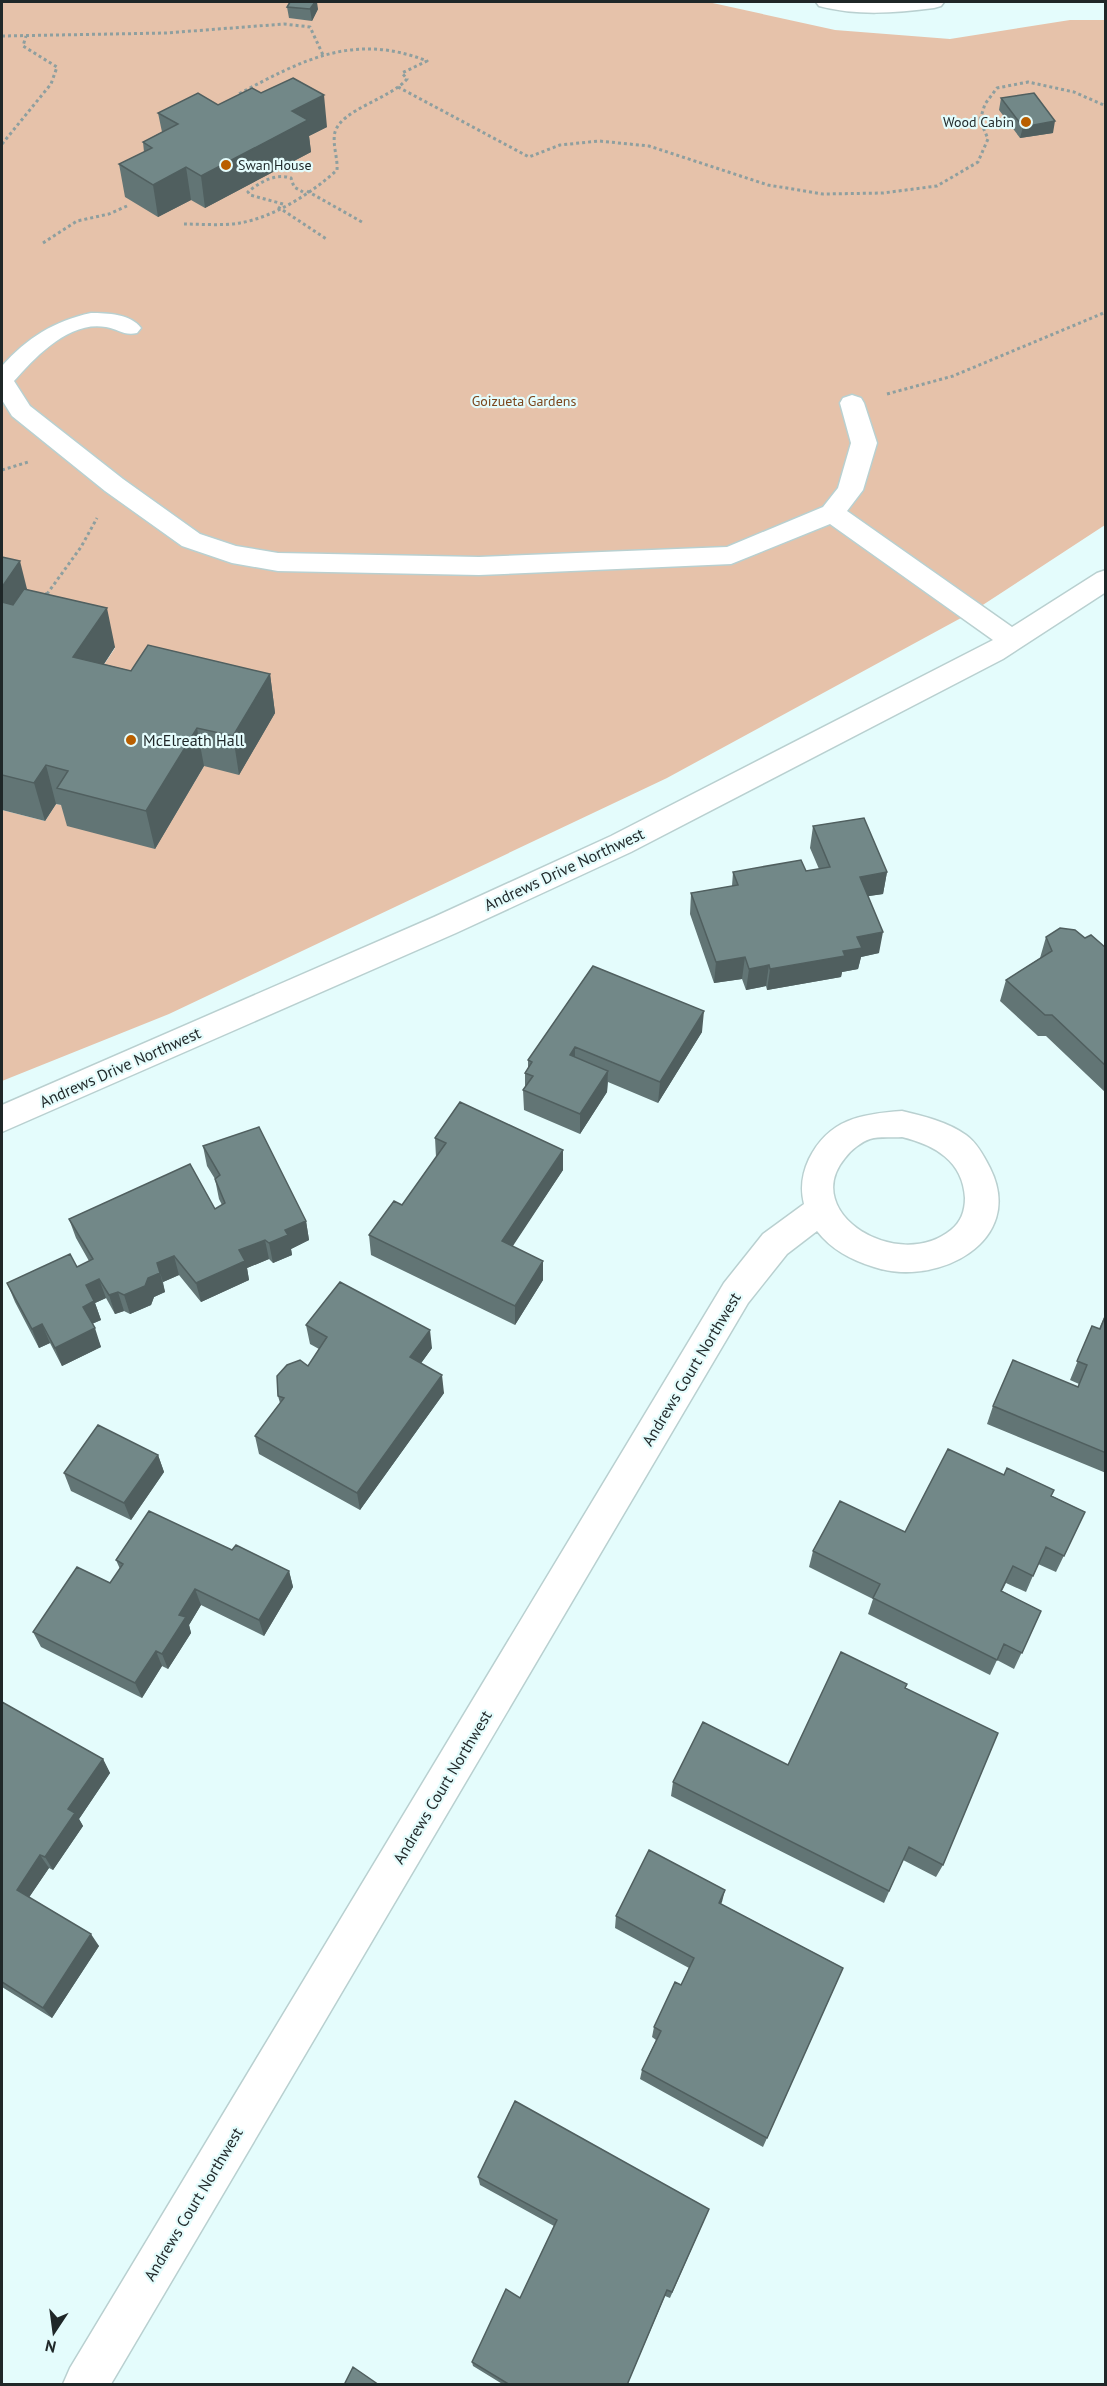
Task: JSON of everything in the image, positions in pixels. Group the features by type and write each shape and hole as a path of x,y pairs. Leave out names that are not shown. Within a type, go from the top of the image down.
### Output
{"street":[{"path":"826,2 850,7 886,8 934,2"},
{"path":"129,328 106,320 75,324 45,338 24,354 2,380 21,411 114,485 191,540 232,554 278,562 479,566 731,555 832,513 850,490 864,443 852,403"},
{"path":"2,345 24,354"},
{"path":"832,513 1012,640"},
{"name":"Andrews Drive Northwest","path":"2,1119 445,926 621,844 993,652 1106,579"},
{"path":"902,1124 933,1131 960,1148 977,1172 983,1198 977,1224 958,1244 931,1257 898,1259 866,1251 839,1233 822,1209 818,1182 825,1157 843,1138 871,1126 902,1124"},
{"name":"Andrews Court Northwest","path":"86,2385 736,1293 775,1244 822,1209"}],"path":[{"path":"2,36 166,33 284,24 310,27 323,55"},
{"path":"2,144 51,84 57,67 23,46 26,36"},
{"path":"184,224 242,223 305,192 337,170 336,130 341,121 398,87 407,79 402,73 427,61 414,54 396,50 358,47 323,55 287,68 237,95"},
{"path":"398,87 529,158 560,146 599,141 649,146 768,184 823,194 883,193 937,186 978,162 988,139 980,120 985,104 997,88 1028,82 1074,93 1106,106"},
{"path":"283,204 250,195 248,192 272,177 282,175 291,178 294,187 363,222"},
{"path":"43,243 77,220 109,214 127,206"},
{"path":"277,207 328,240"},
{"path":"852,403 953,376 1106,312"},
{"path":"40,603 81,547 114,485"}],"green space":[{"name":"Goizueta Gardens","path":"2,2 708,2 835,30 950,39 1070,20 1105,20 1105,525 972,612 667,778 169,1014 2,1081 2,810 45,821 56,804 78,809 155,848 204,766 83,696 115,648 2,594"}],"building":[{"path":"290,2 315,2 310,9 287,7"},
{"path":"293,78 324,95 292,111 308,120 201,176 186,167 153,185 119,164 152,148 143,142 178,124 158,113 198,93 218,105 252,88 261,93"},
{"path":"1034,93 1055,121 1023,127 1001,98"},
{"path":"2,557 20,561 2,587"},
{"name":"McElreath Hall","path":"24,589 107,608 73,657 131,671 148,645 270,674 233,736 197,728 146,811 57,788 68,771 46,765 34,783 2,775 2,602 13,605"},
{"path":"864,818 887,872 860,877 883,932 857,937 862,948 843,951 845,956 770,969 769,965 749,969 745,957 716,962 691,893 738,885 733,872 801,860 806,871 830,867 813,826"},
{"path":"1060,928 1075,930 1085,938 1091,935 1106,948 1106,1066 1052,1015 1045,1015 1006,980 1052,951 1046,937"},
{"path":"593,966 704,1011 660,1082 575,1047 570,1055 608,1071 580,1114 523,1090 533,1076 525,1073 532,1062 528,1060"},
{"path":"460,1102 563,1150 502,1241 543,1261 515,1306 369,1235 394,1201 402,1205 446,1143 435,1138"},
{"path":"259,1127 306,1221 285,1230 288,1235 269,1243 265,1240 239,1250 245,1261 196,1283 174,1256 157,1263 160,1273 148,1278 145,1286 124,1295 118,1292 109,1295 99,1279 86,1285 94,1301 83,1307 95,1328 55,1348 42,1324 32,1329 7,1283 70,1254 77,1267 93,1259 69,1219 190,1164 215,1209 225,1203 215,1179 220,1175 203,1146"},
{"path":"340,1282 430,1330 410,1357 442,1375 357,1493 255,1436 284,1398 278,1396 277,1376 287,1365 300,1360 308,1366 327,1337 306,1325"},
{"path":"1106,1314 1106,1453 993,1406 1013,1360 1078,1387 1087,1365 1077,1361 1092,1326 1100,1329"},
{"path":"98,1425 158,1455 124,1503 64,1473"},
{"path":"948,1449 1004,1475 1007,1468 1054,1490 1051,1496 1085,1512 1064,1556 1046,1547 1033,1576 1013,1566 1001,1591 1041,1611 1022,1653 1004,1644 997,1660 873,1598 880,1584 813,1551 840,1501 905,1532"},
{"path":"149,1511 232,1550 236,1545 289,1571 259,1620 195,1589 179,1615 186,1617 162,1654 156,1651 135,1683 33,1632 77,1567 110,1583 123,1564 116,1560"},
{"path":"841,1652 907,1684 905,1688 998,1733 943,1865 909,1847 889,1891 673,1782 703,1722 788,1765"},
{"path":"2,1702 103,1759 68,1809 75,1813 45,1857 40,1855 17,1890 91,1934 43,2008 2,1982"},
{"path":"649,1850 725,1890 719,1903 843,1968 767,2138 642,2070 661,2031 654,2027 675,1982 681,1985 694,1958 616,1916"},
{"path":"515,2101 709,2209 672,2292 667,2290 627,2385 510,2385 472,2362 506,2289 520,2298 557,2220 478,2177"},
{"path":"353,2367 379,2385 344,2385"}],"place":[{"name":"Wood Cabin","path":"1026,122"},
{"name":"Swan House","path":"226,165"},
{"name":"McElreath Hall","path":"131,740"}]}
